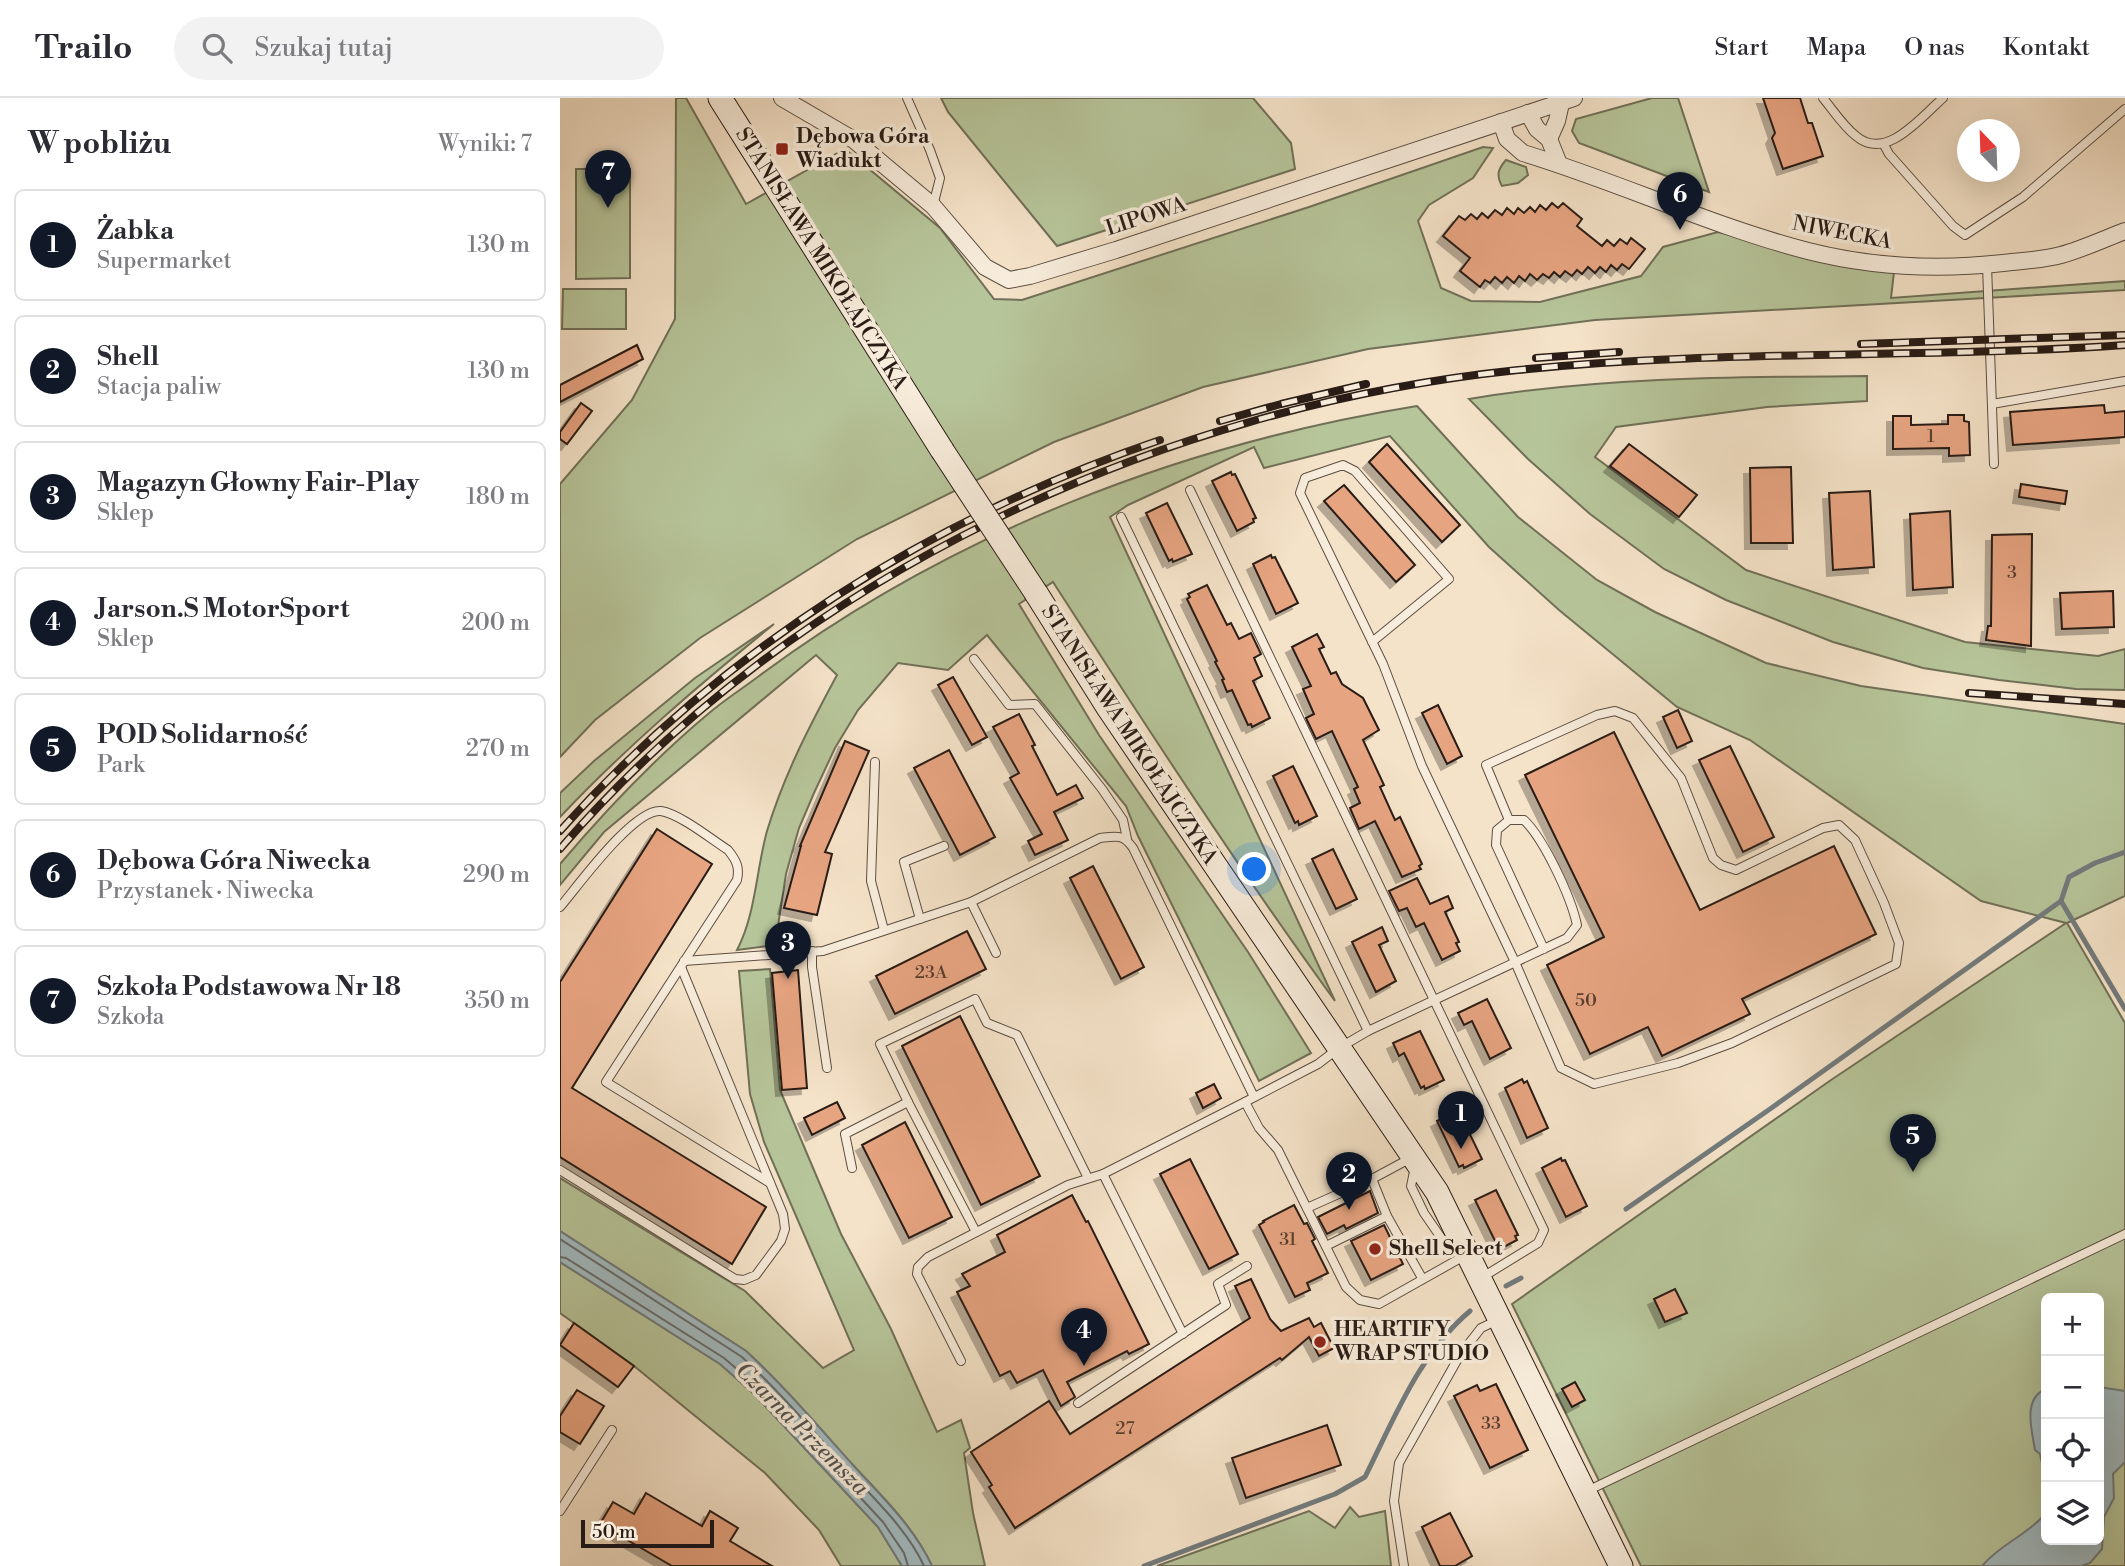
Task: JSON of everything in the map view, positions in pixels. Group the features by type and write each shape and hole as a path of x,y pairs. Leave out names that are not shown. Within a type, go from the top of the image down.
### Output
{"street":[{"name":"STANISŁAWA MIKOŁAJCZYKA","path":"720,98 1109,709 1437,1192 1621,1566"},
{"name":"LIPOWA","path":"782,98 854,140 933,206 985,267 1009,280 1116,250 1567,100"},
{"path":"1549,139 1567,100"},
{"path":"1528,113 1537,129 1549,139 1559,164"},
{"name":"NIWECKA","path":"1501,122 1507,139 1523,153 1809,251 1865,262 1932,267 1987,265 2060,255 2125,231"}],"lane":[{"path":"907,98 940,178 933,206"},
{"path":"1823,98 1856,137 1869,144 1884,145 1943,98"},
{"path":"1884,145 1953,226 1965,235 2023,197 2125,109"},
{"path":"1987,265 1994,464"},
{"path":"1992,404 2125,381"},
{"path":"1372,642 1449,579 1354,471 1343,465 1306,478 1300,493 1372,642 1422,766 1515,962 1561,1068 1594,1084 1678,1063 1732,1043 1896,964 1899,943 1855,839 1839,825 1823,828 1736,870 1721,865 1713,858 1681,778 1633,718 1615,711 1597,715 1486,765 1509,820"},
{"path":"1190,490 1544,1230 1538,1243 1481,1278"},
{"path":"1121,517 1368,1031"},
{"path":"974,659 1009,705 1035,704 1123,820 1127,839 1254,1097"},
{"path":"875,762 871,881 884,930"},
{"path":"560,907 625,831 647,814 660,811 672,815 728,850 738,864 737,880 606,1082 770,1183"},
{"path":"961,1361 917,1274 918,1267 928,1257 1068,1185 1103,1174 1245,1102 1318,1064 1368,1031 1515,962 1544,949 1567,938 1577,925 1574,910 1535,831 1524,820 1509,820 1497,830 1496,845 1544,949"},
{"path":"683,964 823,951 971,901 1100,838 1117,836 1127,839"},
{"path":"920,919 904,862 944,846"},
{"path":"971,901 996,953"},
{"path":"812,951 827,1068"},
{"path":"560,1170 735,1279 744,1280 757,1275 781,1241 785,1229 783,1214 683,964"},
{"path":"976,1232 880,1044 975,999 988,1023 1017,1035 1088,1178"},
{"path":"852,1168 845,1134 908,1102"},
{"path":"1245,1102 1259,1128 1278,1150 1346,1286 1360,1300 1379,1304 1393,1298 1422,1278 1468,1253"},
{"path":"1307,1208 1415,1159"},
{"path":"1103,1174 1183,1334"},
{"path":"1372,1179 1387,1216 1422,1278"},
{"path":"1326,1246 1387,1216"},
{"path":"1585,1492 2125,1234"},
{"path":"1078,1403 1226,1305 1217,1284 1247,1266"},
{"path":"1405,1566 1394,1501 1399,1463 1460,1355 1481,1328 1501,1318"},
{"path":"560,1511 612,1430"}],"green space":[{"path":"676,98 686,98 746,204 845,149 940,228 994,299 1022,300 1309,207 1483,147 1493,148 1473,178 1429,205 1418,221 1441,288 1471,301 1540,302 1641,276 1663,247 1718,232 1875,270 1894,272 1891,298 2125,281 2125,290 1595,320 1368,349 1203,387 1054,442 857,539 700,638 595,720 560,757 560,484 632,400 675,319"},
{"path":"941,98 1253,98 1291,143 1295,169 1057,246 948,112"},
{"path":"1652,98 1678,98 1709,192 1579,143 1572,131 1576,119"},
{"path":"1506,160 1526,167 1528,175 1518,183 1502,186 1499,172"},
{"path":"576,169 630,169 630,278 576,279"},
{"path":"563,289 626,289 626,329 562,329"},
{"path":"1867,376 1867,401 1767,407 1616,427 1595,457 1746,570 1965,642 2098,656 2125,649 2125,690 2076,689 1923,668 1833,642 1726,600 1664,569 1590,514 1528,459 1469,399 1617,382"},
{"path":"1417,406 1518,517 1597,580 1655,612 1766,663 1861,686 2125,724 2125,896 2067,923 2125,1023 2125,1566 1641,1566 1512,1304 1831,1080 2066,923 1981,901 1750,740 1677,707 1559,610 1489,547 1390,436 1264,468 1254,447 1128,505 1110,517 1335,1001 1226,846 1053,582 1019,604 1099,735 1248,952 1311,1053 1259,1081 1138,836 1126,806 987,635 948,670 898,663 858,710 835,748 799,828 786,874 775,945 737,950 748,921 763,846 781,790 837,675 816,655 604,832 560,885 560,864 649,767 720,704 833,625 910,579 990,538 1072,502 1156,470 1242,444"},
{"path":"774,624 664,717 560,817 560,793 594,761 695,678"},
{"path":"770,969 780,1090 841,1234 891,1329 937,1432 961,1420 970,1448 964,1453 973,1513 985,1566 932,1566 895,1510 746,1351 560,1231 560,1178 745,1291 823,1368 854,1350 764,1142 750,1094 739,971"},
{"path":"560,1262 720,1364 754,1394 878,1527 902,1566 841,1566 819,1530 765,1473 634,1366 560,1313"},
{"path":"1350,1507 1359,1517 1385,1511 1391,1566 1157,1566 1309,1511 1335,1528"}],"water":[{"name":"Czarna Przemsza","path":"560,1231 746,1351 896,1512 916,1538 932,1566 902,1566 878,1527 754,1394 720,1364 560,1262"},
{"path":"2104,1388 2125,1391 2125,1462 2113,1474 2114,1498 2104,1517"},
{"path":"2041,1392 2041,1459 2035,1450 2030,1416 2031,1407"},
{"path":"2041,1519 2041,1545 2102,1545 2102,1549 2090,1563 2081,1566 1982,1566 1989,1558"}],"building":[{"path":"1763,98 1800,98 1823,156 1783,169 1772,138 1775,133"},
{"path":"1552,203 1558,208 1563,203 1582,219 1577,226 1602,246 1607,240 1614,246 1620,239 1627,244 1631,238 1645,249 1629,269 1622,264 1617,270 1611,265 1606,272 1600,267 1595,273 1588,267 1582,274 1577,270 1572,276 1565,271 1560,277 1554,272 1549,278 1543,274 1537,280 1530,274 1525,281 1519,276 1514,283 1507,277 1502,283 1495,277 1490,283 1485,280 1480,287 1460,271 1470,258 1443,236 1459,216 1465,220 1471,214 1477,219 1482,213 1488,218 1495,210 1502,215 1507,208 1514,214 1518,208 1524,213 1530,207 1535,212 1540,205 1546,210"},
{"path":"637,345 643,359 560,402 560,385"},
{"path":"581,403 592,411 567,444 560,439 560,432"},
{"path":"2104,405 2105,413 2125,411 2125,437 2013,445 2010,412"},
{"path":"1948,415 1964,415 1964,421 1969,422 1970,455 1949,456 1949,448 1893,449 1893,416 1911,416 1911,425 1948,424"},
{"path":"1387,444 1460,525 1442,542 1369,462"},
{"path":"1629,444 1697,495 1679,517 1610,466"},
{"path":"1791,467 1793,543 1751,543 1750,468"},
{"path":"1231,472 1232,475 1235,474 1256,518 1253,519 1254,522 1237,531 1212,481"},
{"path":"2021,484 2067,491 2065,504 2019,497"},
{"path":"1344,485 1415,565 1396,582 1324,501"},
{"path":"1870,491 1874,567 1833,570 1829,493"},
{"path":"1167,503 1192,554 1173,562 1172,559 1169,561 1146,513"},
{"path":"1950,511 1953,587 1913,590 1910,514"},
{"path":"2032,534 2031,646 1986,640 1988,626 1991,626 1992,535"},
{"path":"1271,555 1272,558 1275,557 1298,603 1276,614 1253,564"},
{"path":"1207,585 1227,625 1231,623 1239,639 1251,633 1261,654 1254,658 1262,676 1253,681 1270,718 1252,727 1251,724 1248,725 1232,690 1227,692 1215,662 1217,661 1187,599 1190,597 1188,594"},
{"path":"2113,591 2114,627 2062,629 2060,593"},
{"path":"1317,634 1324,647 1319,649 1331,674 1336,672 1342,684 1363,698 1379,730 1363,740 1384,785 1380,787 1395,820 1400,817 1422,864 1419,866 1421,869 1402,877 1375,821 1359,829 1350,808 1360,803 1354,789 1358,787 1332,731 1316,739 1306,718 1314,714 1303,689 1311,686 1292,647"},
{"path":"953,677 987,737 972,745 938,685"},
{"path":"1438,705 1462,756 1447,764 1422,713"},
{"path":"1678,710 1692,741 1677,748 1663,717"},
{"path":"1019,714 1057,795 1076,785 1083,798 1054,812 1068,840 1035,855 1028,841 1042,834 1010,778 1019,773 993,727"},
{"path":"1614,732 1700,910 1834,846 1876,934 1742,999 1750,1014 1662,1056 1648,1027 1590,1054 1547,965 1604,937 1525,775"},
{"path":"845,741 869,751 825,852 832,854 817,915 784,908 800,846"},
{"path":"1730,746 1774,837 1743,852 1699,760"},
{"path":"949,750 995,837 960,855 914,768"},
{"path":"1293,766 1317,816 1299,825 1298,821 1295,823 1273,776"},
{"path":"657,829 712,864 572,1088 766,1207 732,1264 560,1157 560,982"},
{"path":"1333,849 1357,899 1336,909 1312,859"},
{"path":"1093,866 1144,967 1121,979 1070,878"},
{"path":"1417,878 1430,904 1448,896 1453,908 1445,912 1459,942 1456,943 1460,951 1442,960 1424,923 1416,927 1407,908 1399,911 1389,891"},
{"path":"1382,927 1388,941 1379,945 1396,981 1376,992 1352,942"},
{"path":"967,931 986,969 895,1014 876,976"},
{"path":"798,970 807,1088 782,1090 772,973"},
{"path":"1487,999 1511,1048 1490,1059 1472,1021 1464,1025 1458,1013"},
{"path":"960,1016 1040,1176 981,1205 902,1046"},
{"path":"1420,1031 1444,1080 1425,1089 1424,1086 1421,1088 1404,1053 1399,1056 1393,1043"},
{"path":"1522,1079 1524,1083 1527,1081 1548,1128 1527,1138 1505,1088"},
{"path":"1214,1084 1221,1098 1203,1108 1196,1093"},
{"path":"837,1102 845,1118 812,1135 804,1118"},
{"path":"1458,1110 1482,1159 1464,1168 1463,1165 1459,1167 1437,1121"},
{"path":"905,1122 952,1217 909,1238 862,1145"},
{"path":"1561,1158 1562,1161 1565,1160 1587,1206 1566,1217 1542,1168"},
{"path":"1190,1159 1238,1254 1209,1269 1160,1174"},
{"path":"1496,1190 1518,1235 1515,1236 1517,1240 1502,1248 1500,1244 1497,1245 1475,1200"},
{"path":"1370,1191 1378,1213 1346,1229 1344,1225 1327,1234 1318,1217"},
{"path":"1072,1195 1086,1222 1088,1221 1149,1344 1129,1354 1127,1351 1067,1382 1075,1397 1061,1406 1043,1370 1017,1383 1010,1371 1000,1376 957,1292 970,1286 962,1274 1005,1252 997,1235"},
{"path":"1294,1205 1315,1239 1312,1241 1328,1273 1307,1283 1310,1290 1295,1297 1259,1225"},
{"path":"1384,1225 1403,1264 1371,1280 1351,1241"},
{"path":"1251,1279 1270,1319 1281,1331 1309,1318 1314,1327 1321,1323 1334,1348 1319,1356 1309,1337 1282,1360 1280,1358 1015,1528 971,1452 1049,1401 1070,1434 1250,1318 1235,1286"},
{"path":"1675,1289 1687,1313 1665,1322 1654,1299"},
{"path":"574,1323 634,1366 618,1387 560,1345"},
{"path":"1575,1382 1585,1400 1572,1407 1562,1389"},
{"path":"1496,1384 1528,1450 1490,1468 1454,1396 1477,1385 1480,1391"},
{"path":"577,1390 604,1406 580,1444 560,1432 560,1416"},
{"path":"1327,1425 1341,1465 1246,1498 1232,1458"},
{"path":"646,1493 702,1526 710,1511 738,1528 730,1541 772,1566 672,1566 600,1524 613,1502 634,1514"},
{"path":"1450,1513 1472,1556 1455,1566 1440,1566 1422,1527"}],"waterway":[{"path":"1626,1209 2061,901 2069,877 2095,863 2125,852"},
{"path":"2061,901 2125,1009"},
{"path":"1506,1286 1521,1278"},
{"path":"1144,1566 1335,1494 1365,1477 1422,1367 1452,1328 1470,1311"}],"railway":[{"path":"1861,344 2125,335"},
{"path":"560,849 654,751 759,663 873,586 993,520 1120,465 1250,422 1383,390 1518,370 1594,363 2125,345"},
{"path":"1536,358 1619,352"},
{"path":"1220,421 1366,384"},
{"path":"560,831 623,765 690,705 761,648 835,597 912,550 992,509 1075,472 1160,440"},
{"path":"1969,693 2125,704"}],"place":[{"name":"Dębowa Góra Wiadukt","path":"782,149"},
{"name":"Szkoła Podstawowa Nr 18","path":"608,208"},
{"name":"Dębowa Góra Niwecka","path":"1680,230"},
{"name":"Magazyn Głowny Fair-Play","path":"788,979"},
{"name":"Żabka","path":"1461,1149"},
{"name":"POD Solidarność","path":"1913,1172"},
{"name":"Shell","path":"1349,1210"},
{"name":"Shell Select","path":"1375,1249"},
{"name":"HEARTIFY WRAP STUDIO","path":"1320,1342"},
{"name":"Jarson.S MotorSport","path":"1084,1366"}]}
